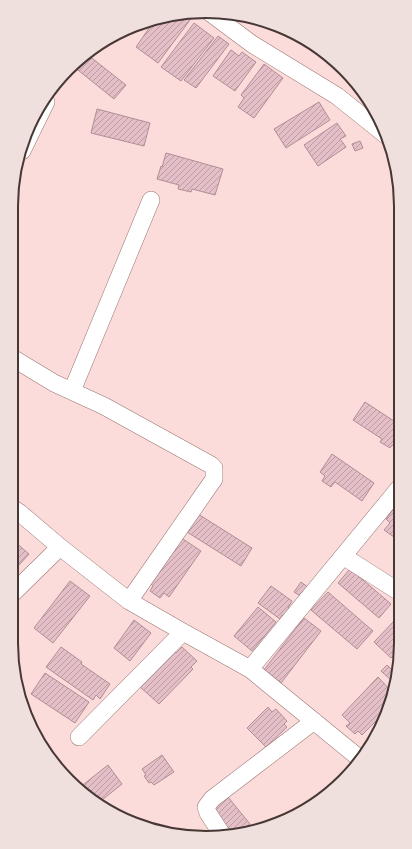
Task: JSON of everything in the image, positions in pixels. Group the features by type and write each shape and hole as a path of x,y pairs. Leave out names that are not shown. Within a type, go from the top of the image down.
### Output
{"street":[{"path":"217,18 252,44 337,96 377,128"},
{"path":"72,391 151,200"},
{"path":"18,361 54,383 110,410 214,468 214,479 129,601"},
{"path":"250,669 394,494"},
{"path":"18,512 129,601 250,669 356,756"},
{"path":"18,588 60,547"},
{"path":"343,556 394,589"},
{"path":"79,737 183,632"},
{"path":"220,831 208,813 206,807 212,799 314,721"}],"building":[{"path":"191,18 158,63 136,47 150,26"},
{"path":"194,23 214,38 181,81 161,67"},
{"path":"218,36 229,44 196,88 184,80"},
{"path":"231,50 239,56 242,52 256,62 235,91 213,76"},
{"path":"91,58 126,85 114,99 77,69"},
{"path":"264,64 283,78 254,118 238,107 244,98 241,95"},
{"path":"319,102 330,120 286,148 274,129"},
{"path":"97,109 150,123 144,146 91,133"},
{"path":"337,123 346,136 340,139 346,147 318,166 304,145"},
{"path":"360,141 363,148 355,151 352,144"},
{"path":"166,153 223,169 215,195 192,189 191,192 178,189 179,185 157,179"},
{"path":"365,402 394,421 394,446 392,445 390,448 380,442 382,439 353,420"},
{"path":"332,454 374,483 362,501 335,482 331,487 322,481 325,476 320,472"},
{"path":"394,508 394,537 384,530 390,523 386,519"},
{"path":"198,514 252,548 241,566 187,532"},
{"path":"180,537 201,551 169,597 164,593 160,598 150,591 153,586 149,582"},
{"path":"18,544 29,554 18,566"},
{"path":"350,569 391,604 379,618 338,583"},
{"path":"70,581 90,596 53,643 34,628"},
{"path":"301,582 309,588 302,597 294,592"},
{"path":"271,586 292,601 288,608 291,610 286,618 282,615 280,619 258,603"},
{"path":"328,592 373,631 357,649 311,610"},
{"path":"258,607 276,622 252,651 234,636"},
{"path":"304,618 321,631 281,683 264,670"},
{"path":"134,620 151,633 130,661 114,648"},
{"path":"394,621 394,655 391,658 374,642"},
{"path":"61,647 82,662 81,664 110,684 100,699 96,695 93,700 46,667"},
{"path":"182,647 197,661 191,667 193,669 159,704 139,686 173,650 176,653"},
{"path":"387,665 392,670 390,679 381,671"},
{"path":"45,673 89,702 75,723 31,694"},
{"path":"378,677 389,688 378,719 362,735 358,731 355,734 346,726 350,723 342,715"},
{"path":"268,707 272,712 276,709 287,721 284,724 287,727 266,747 247,728"},
{"path":"162,755 174,772 154,785 151,782 149,783 144,776 146,775 142,769"},
{"path":"108,765 122,784 103,799 83,785"},
{"path":"228,797 250,824 247,826 226,830 210,811"}]}
